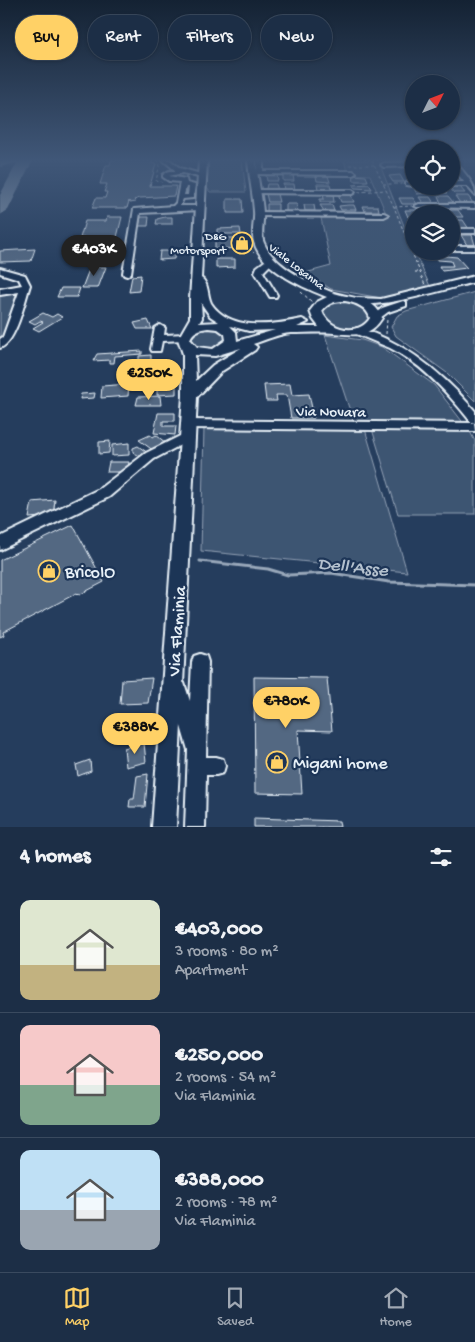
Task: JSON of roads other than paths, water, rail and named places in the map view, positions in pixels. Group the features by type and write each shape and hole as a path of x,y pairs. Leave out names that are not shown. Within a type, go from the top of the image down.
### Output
{"main road":[{"name":"Via Flaminia","path":"164,827 190,396 189,354 186,336 196,318 196,271 201,199"},
{"name":"Viale Losanna","path":"252,199 251,240 255,251 268,263 319,299 316,308 321,323 339,331"},
{"name":"Viale Losanna","path":"258,199 258,240 262,250 270,258 319,292 358,301"},
{"path":"196,271 205,302 212,312 223,319 237,325 260,328 302,322"},
{"path":"190,396 201,382 226,361 279,332 302,322 316,308 331,300 341,298"},
{"path":"190,379 197,366 206,358 225,349 232,340 222,328 201,312 195,299"},
{"path":"279,332 213,353 190,349 186,336 204,325 251,336 279,332 320,328 357,331 375,321 371,308 358,301"}],"street":[{"path":"175,208 179,199"},
{"path":"460,206 475,206"},
{"path":"127,273 137,211 200,208"},
{"path":"259,214 384,215"},
{"path":"460,231 475,231"},
{"path":"460,248 475,248"},
{"path":"268,263 260,268 259,272 273,295"},
{"path":"0,270 22,277 26,285 7,338 0,345"},
{"path":"358,301 381,302 475,279"},
{"path":"395,347 375,321 395,306 475,285"},
{"path":"0,292 25,288"},
{"path":"156,349 160,328"},
{"path":"357,331 395,347 436,378 464,407 462,409 475,425"},
{"path":"158,338 186,336"},
{"name":"Via Novara","path":"188,430 475,425"},
{"path":"0,544 104,494 150,456 188,430"},
{"path":"195,827 200,662"},
{"path":"173,673 197,760"},
{"path":"197,760 216,766"}],"waterway":[{"name":"Dell'Asse","path":"200,561 268,569 288,575 331,573 389,582 475,585"}],"place":[{"name":"D&G Motorsport","path":"242,243"},
{"name":"BricoIO","path":"49,571"},
{"name":"Migani home","path":"277,762"}]}
